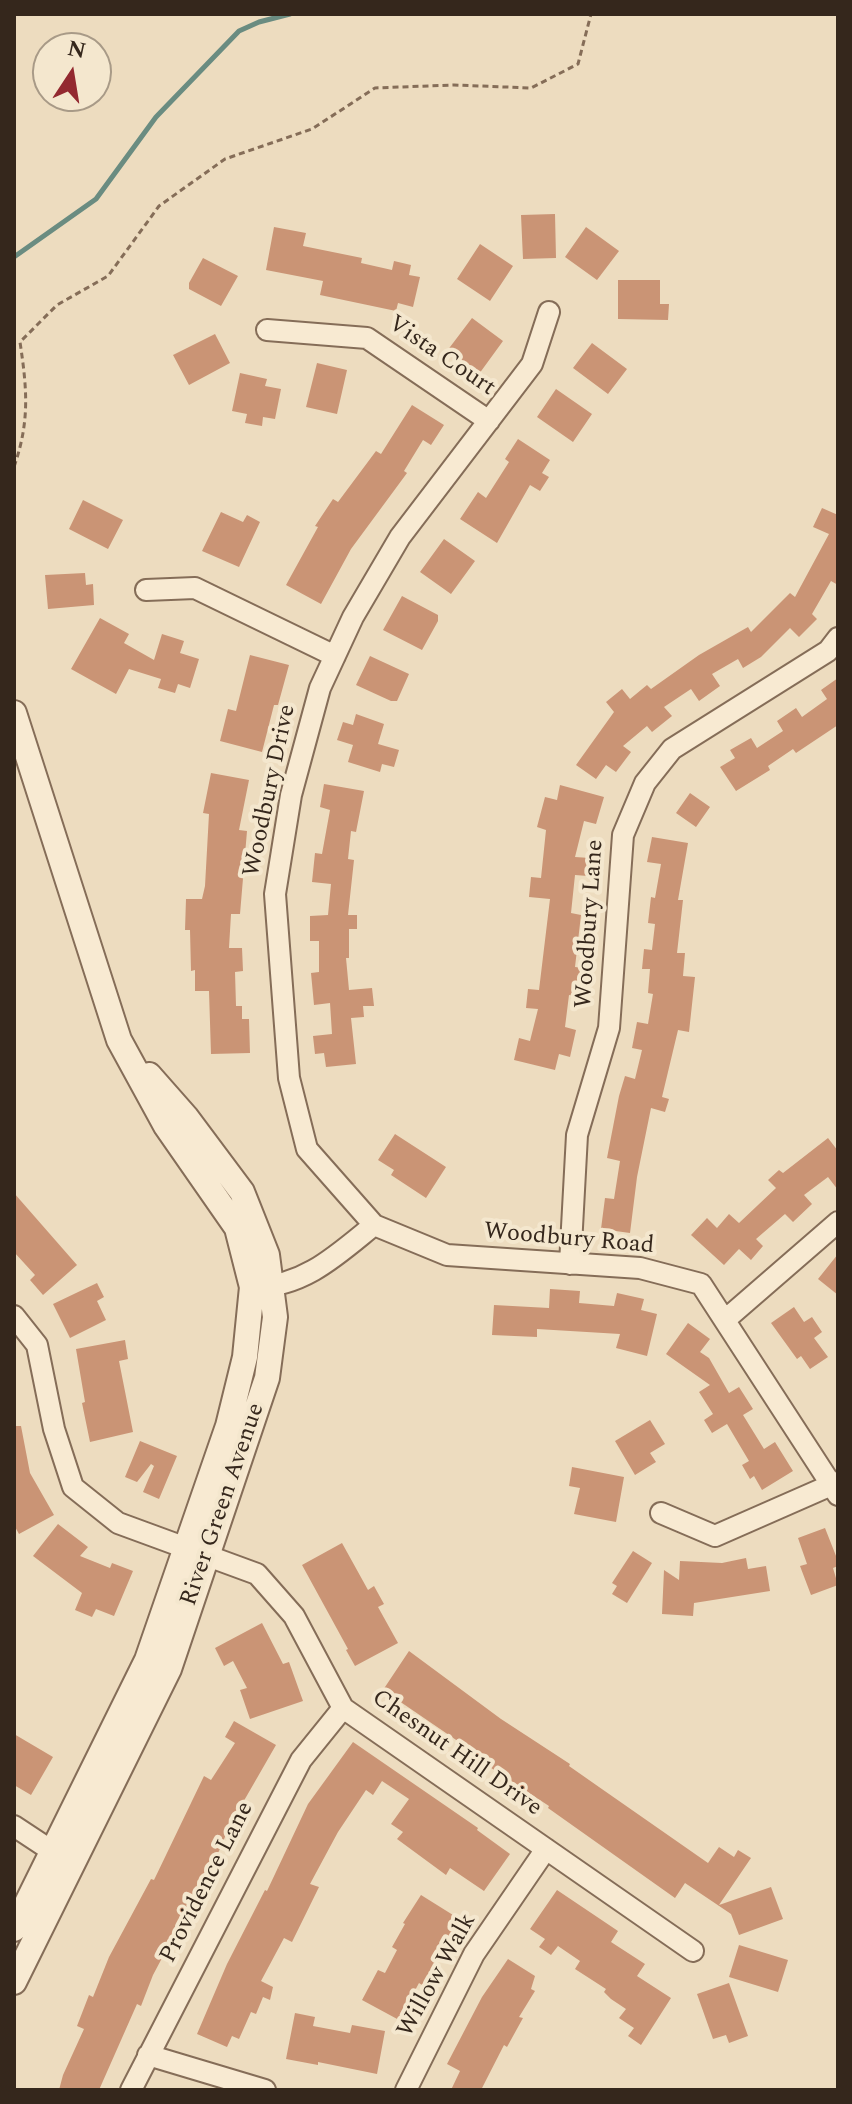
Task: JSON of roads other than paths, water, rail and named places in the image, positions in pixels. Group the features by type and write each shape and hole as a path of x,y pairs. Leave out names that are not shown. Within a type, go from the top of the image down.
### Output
{"street":[{"name":"Woodbury Drive","path":"374,1225 307,1149 289,1078 275,894 291,795 320,688 353,617 400,537 532,364 549,312"},
{"name":"Vista Court","path":"267,330 367,338 489,421"},
{"path":"146,590 195,588 335,656"},
{"name":"Woodbury Lane","path":"570,1264 577,1135 609,1028 623,835 628,822 645,783 672,749 828,651 838,638"},
{"name":"River Green Avenue","path":"14,713 119,1040 186,1117 242,1192 267,1255 262,1286 275,1317 267,1378 196,1553 169,1669 62,1858 14,1929"},
{"path":"725,1320 838,1222"},
{"path":"262,1286 320,1269 374,1225"},
{"name":"Woodbury Road","path":"374,1225 447,1255 640,1268 701,1284 836,1487"},
{"name":"Chesnut Hill Drive","path":"14,1316 37,1345 54,1429 73,1487 118,1523 257,1574 294,1616 343,1708 693,1951"},
{"path":"661,1513 715,1536 836,1487"},
{"name":"Providence Lane","path":"131,2090 301,1760 343,1708"},
{"path":"14,1826 62,1858"},
{"name":"Willow Walk","path":"406,2090 474,1954 546,1849"},
{"name":"River Green Avenue","path":"14,1982 62,1858"},
{"path":"148,2055 265,2090"}],"waterway":[{"path":"14,257 96,199 156,117 239,31 290,14"}]}
